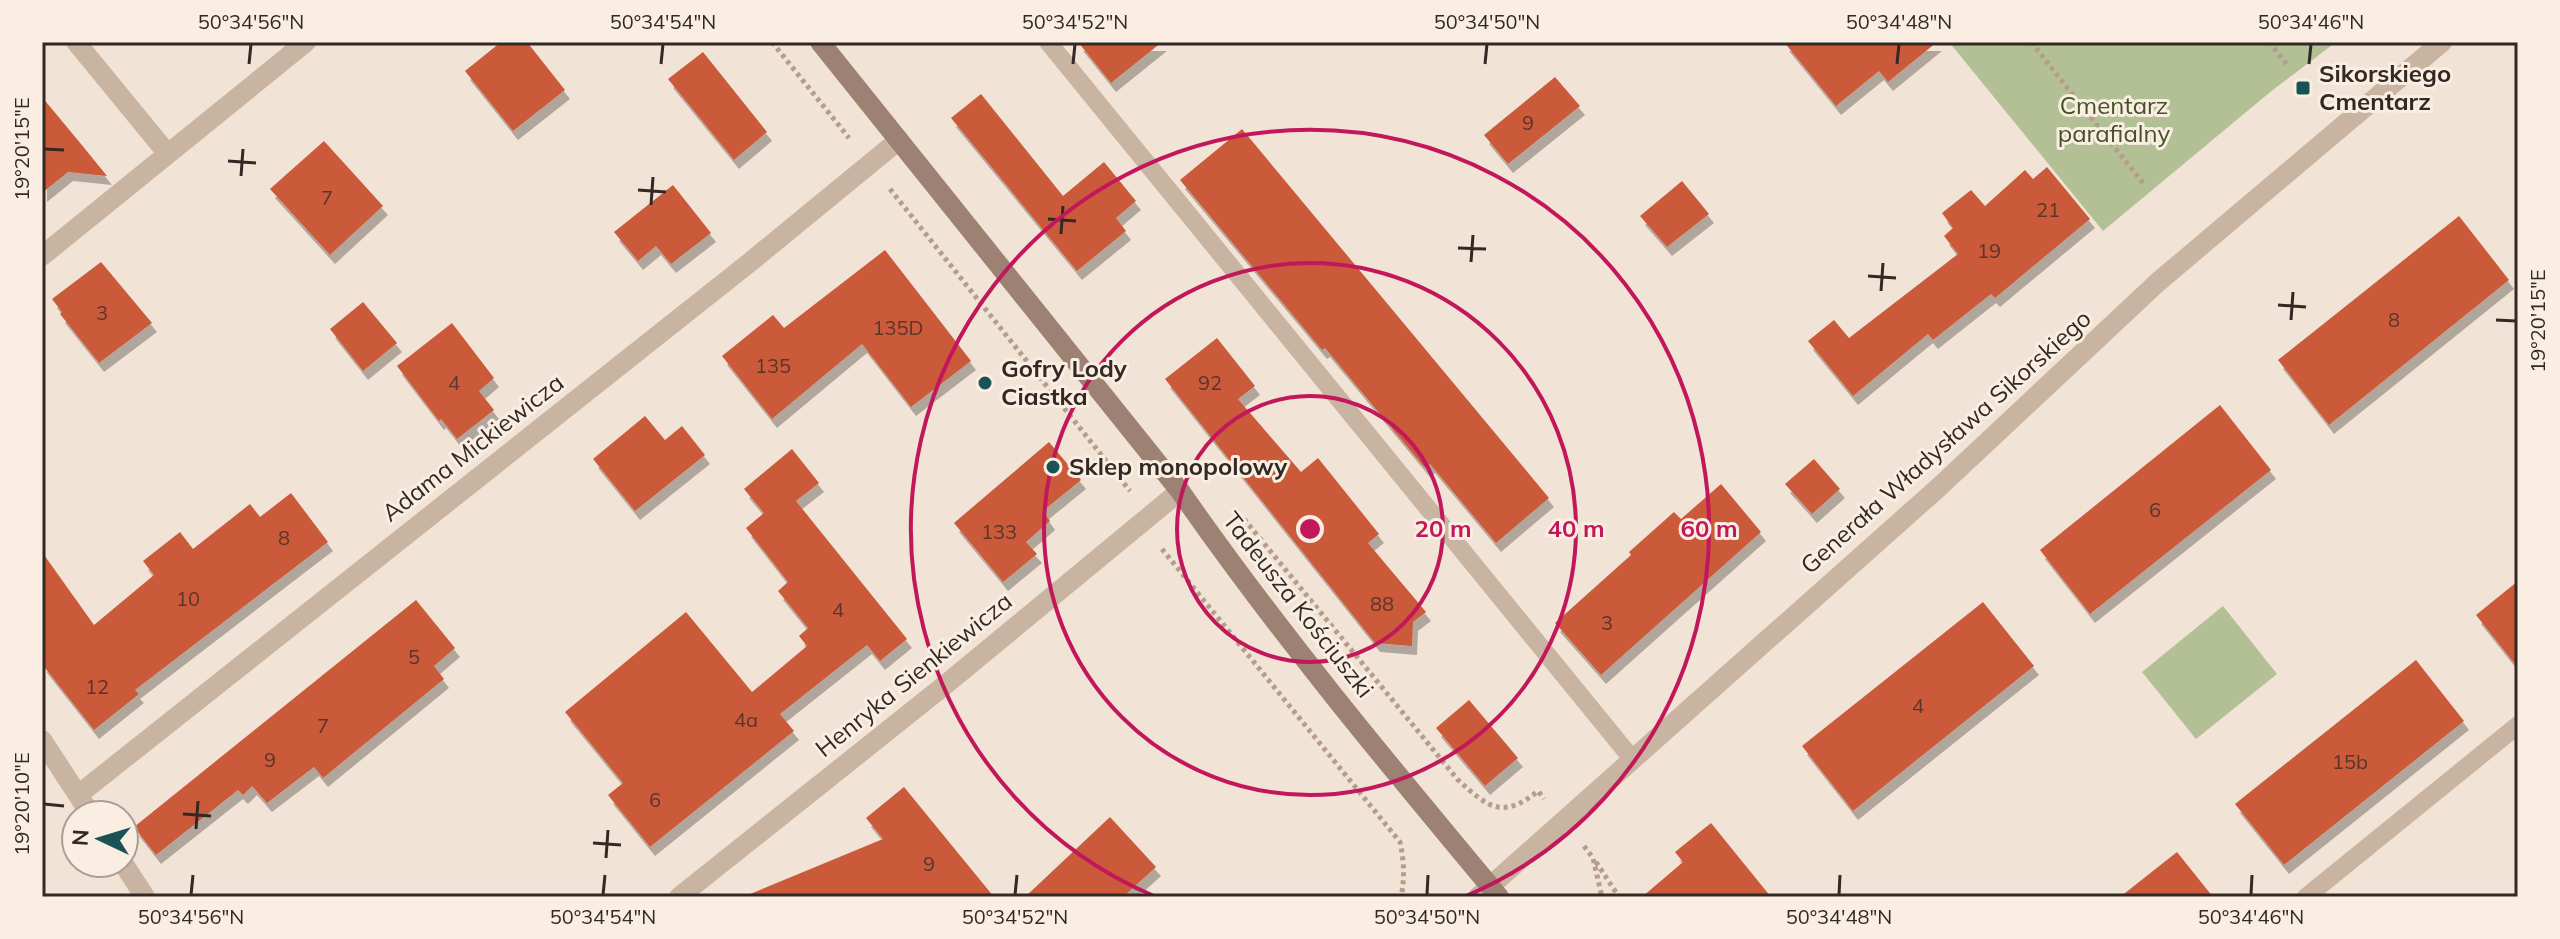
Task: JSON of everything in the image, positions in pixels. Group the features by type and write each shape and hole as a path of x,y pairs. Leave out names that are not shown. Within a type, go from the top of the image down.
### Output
{"main road":[{"name":"Tadeusza Kościuszki","path":"820,42 1180,491 1290,641 1489,894"}],"street":[{"path":"76,42 167,153"},
{"path":"42,256 306,42"},
{"name":"Generała Władysława Sikorskiego","path":"1489,894 1563,822 1938,488 2158,282 2442,42"},
{"name":"Adama Mickiewicza","path":"78,795 899,140"},
{"name":"Henryka Sienkiewicza","path":"679,897 945,685 1180,491"},
{"path":"42,740 81,799"},
{"path":"133,879 145,897"}],"lane":[{"path":"1048,42 1633,760"},
{"path":"2306,897 2518,725"}],"path":[{"path":"772,42 1149,515 1162,549 1400,842 1404,862 1401,897"},
{"path":"2031,42 2143,183"},
{"path":"2269,42 2289,67"},
{"path":"1240,513 1458,780 1480,800 1498,808 1511,809 1538,791 1593,858 1619,897"},
{"path":"1593,858 1602,897"}],"green space":[{"name":"Cmentarz parafialny","path":"1949,42 2336,42 2269,93 2103,231"},
{"path":"2223,606 2277,674 2196,739 2142,672"}],"building":[{"path":"501,42 527,42 565,90 513,131 465,71"},
{"path":"1078,42 1162,42 1111,83"},
{"path":"1784,42 1937,42 1888,82 1879,71 1836,106"},
{"path":"703,52 767,132 734,160 668,79"},
{"path":"1555,77 1580,106 1508,164 1484,135"},
{"path":"981,94 1063,196 1104,162 1136,201 1116,218 1126,231 1077,271 951,118"},
{"path":"42,97 107,176 68,172 42,193"},
{"path":"1242,129 1549,498 1496,543 1430,464 1425,468 1325,348 1322,350 1180,180"},
{"path":"324,141 383,206 330,255 270,189"},
{"path":"2047,167 2090,219 1995,298 1991,294 1933,340 1928,334 1853,396 1808,341 1834,320 1849,338 1958,254 1944,236 1953,228 1942,213 1971,190 1985,206 2025,170 2033,179"},
{"path":"1682,181 1709,214 1667,247 1640,216"},
{"path":"673,185 711,233 671,264 656,246 638,261 614,232"},
{"path":"2459,216 2509,280 2329,425 2278,360"},
{"path":"885,250 971,361 911,407 862,344 772,419 722,356 773,315 784,328"},
{"path":"101,262 152,323 99,363 60,314 62,312 52,299"},
{"path":"363,302 397,343 363,371 330,329"},
{"path":"452,323 494,378 479,391 494,410 457,439 441,419 439,421 397,366"},
{"path":"1217,338 1255,386 1238,399 1301,472 1318,458 1379,534 1368,543 1426,612 1413,622 1412,646 1375,643 1165,379"},
{"path":"2220,405 2271,470 2090,614 2040,550"},
{"path":"645,416 665,440 682,426 705,455 635,511 593,459"},
{"path":"1049,442 1081,480 1043,511 1050,521 1026,542 1037,554 1003,582 954,523"},
{"path":"792,449 819,483 796,501 907,639 880,661 867,645 780,714 794,731 650,847 608,795 623,783 565,712 686,612 752,692 807,646 799,636 808,628 778,591 788,582 746,528 764,513 744,489"},
{"path":"1814,459 1840,489 1812,514 1785,484"},
{"path":"1721,484 1761,532 1601,675 1555,623 1674,512 1681,519"},
{"path":"291,493 328,542 135,690 139,694 94,730 42,664 42,552 94,625 154,575 143,561 180,532 193,549 250,504 260,517"},
{"path":"2518,581 2518,668 2476,615"},
{"path":"416,600 455,648 434,666 444,679 323,778 314,767 267,803 252,786 243,795 238,790 156,855 140,835 140,822"},
{"path":"1983,602 2034,666 1853,811 1802,746"},
{"path":"2416,660 2464,721 2284,865 2235,804"},
{"path":"1469,700 1518,758 1485,786 1436,728"},
{"path":"904,787 994,897 743,897 883,839 866,818"},
{"path":"1110,817 1156,867 1123,897 1025,897"},
{"path":"1711,823 1771,897 1642,897 1683,862 1675,852"},
{"path":"2177,852 2213,897 2120,897"}],"place":[{"name":"Sikorskiego Cmentarz","path":"2303,88"},
{"name":"Gofry Lody Ciastka","path":"985,383"},
{"name":"Sklep monopolowy","path":"1053,467"}]}
